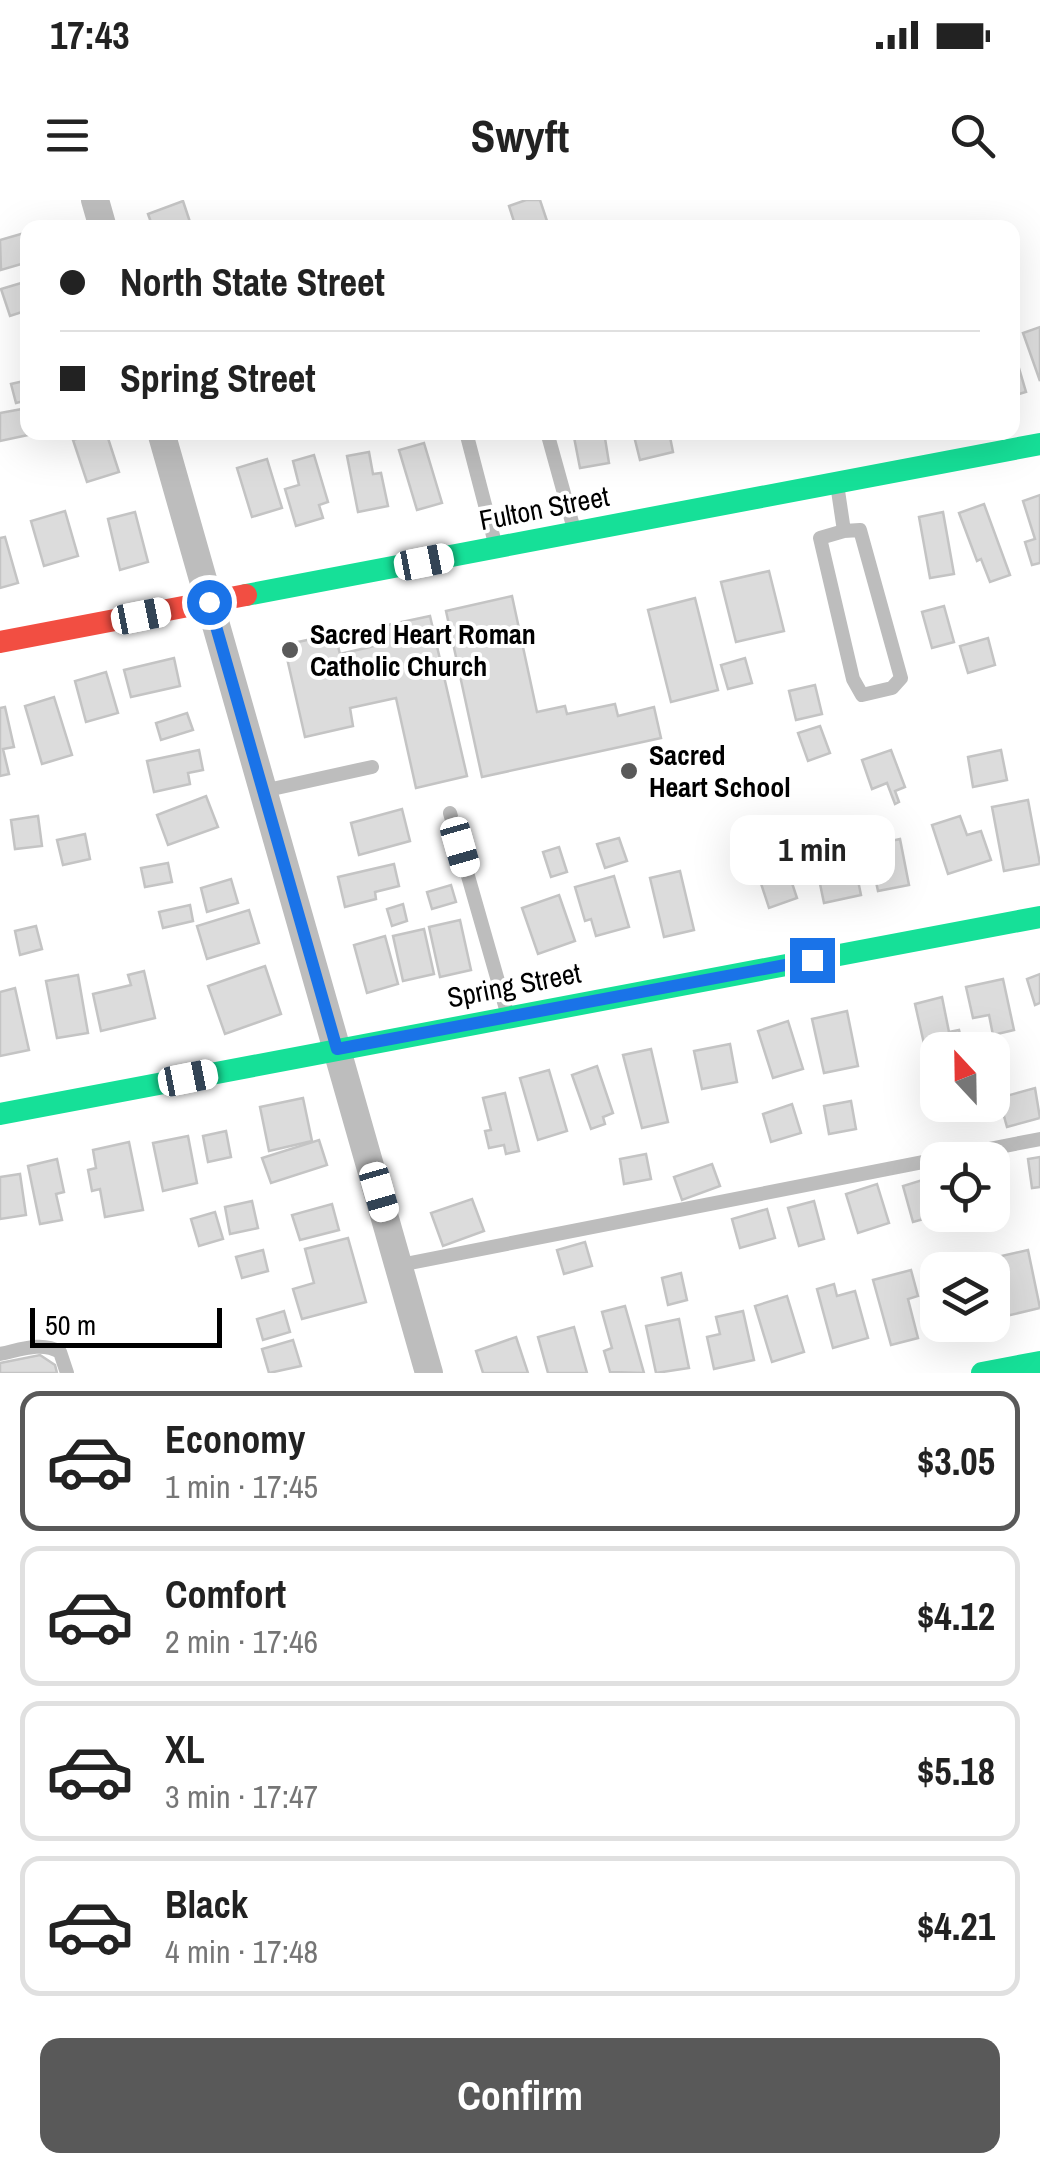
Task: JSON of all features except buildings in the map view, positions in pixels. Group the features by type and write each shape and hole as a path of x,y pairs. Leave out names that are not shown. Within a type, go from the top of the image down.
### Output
{"street":[{"path":"163,440 429,1373"},
{"name":"Fulton Street","path":"0,642 1040,444"},
{"name":"Spring Street","path":"0,1114 1040,917"},
{"path":"982,1373 1040,1362"}],"lane":[{"path":"468,440 496,548"},
{"path":"549,440 575,533"},
{"path":"837,483 844,531"},
{"path":"860,530 901,678 892,688 862,695 853,679 820,538 844,531 860,530"},
{"path":"263,791 372,767"},
{"path":"450,813 508,1017"},
{"path":"400,1265 1040,1139"},
{"path":"0,1354 52,1347 64,1359 67,1373"}],"traffic: fast":[{"path":"246,595 1040,444"},
{"path":"0,1114 1040,917"},
{"path":"982,1373 1040,1362"}],"traffic: jam":[{"path":"0,642 246,595"}],"place":[{"name":"Sacred Heart Roman Catholic Church","path":"290,650"},
{"name":"Sacred Heart School","path":"629,771"}],"route":[{"path":"209,602 337,1049 812,960"}]}
